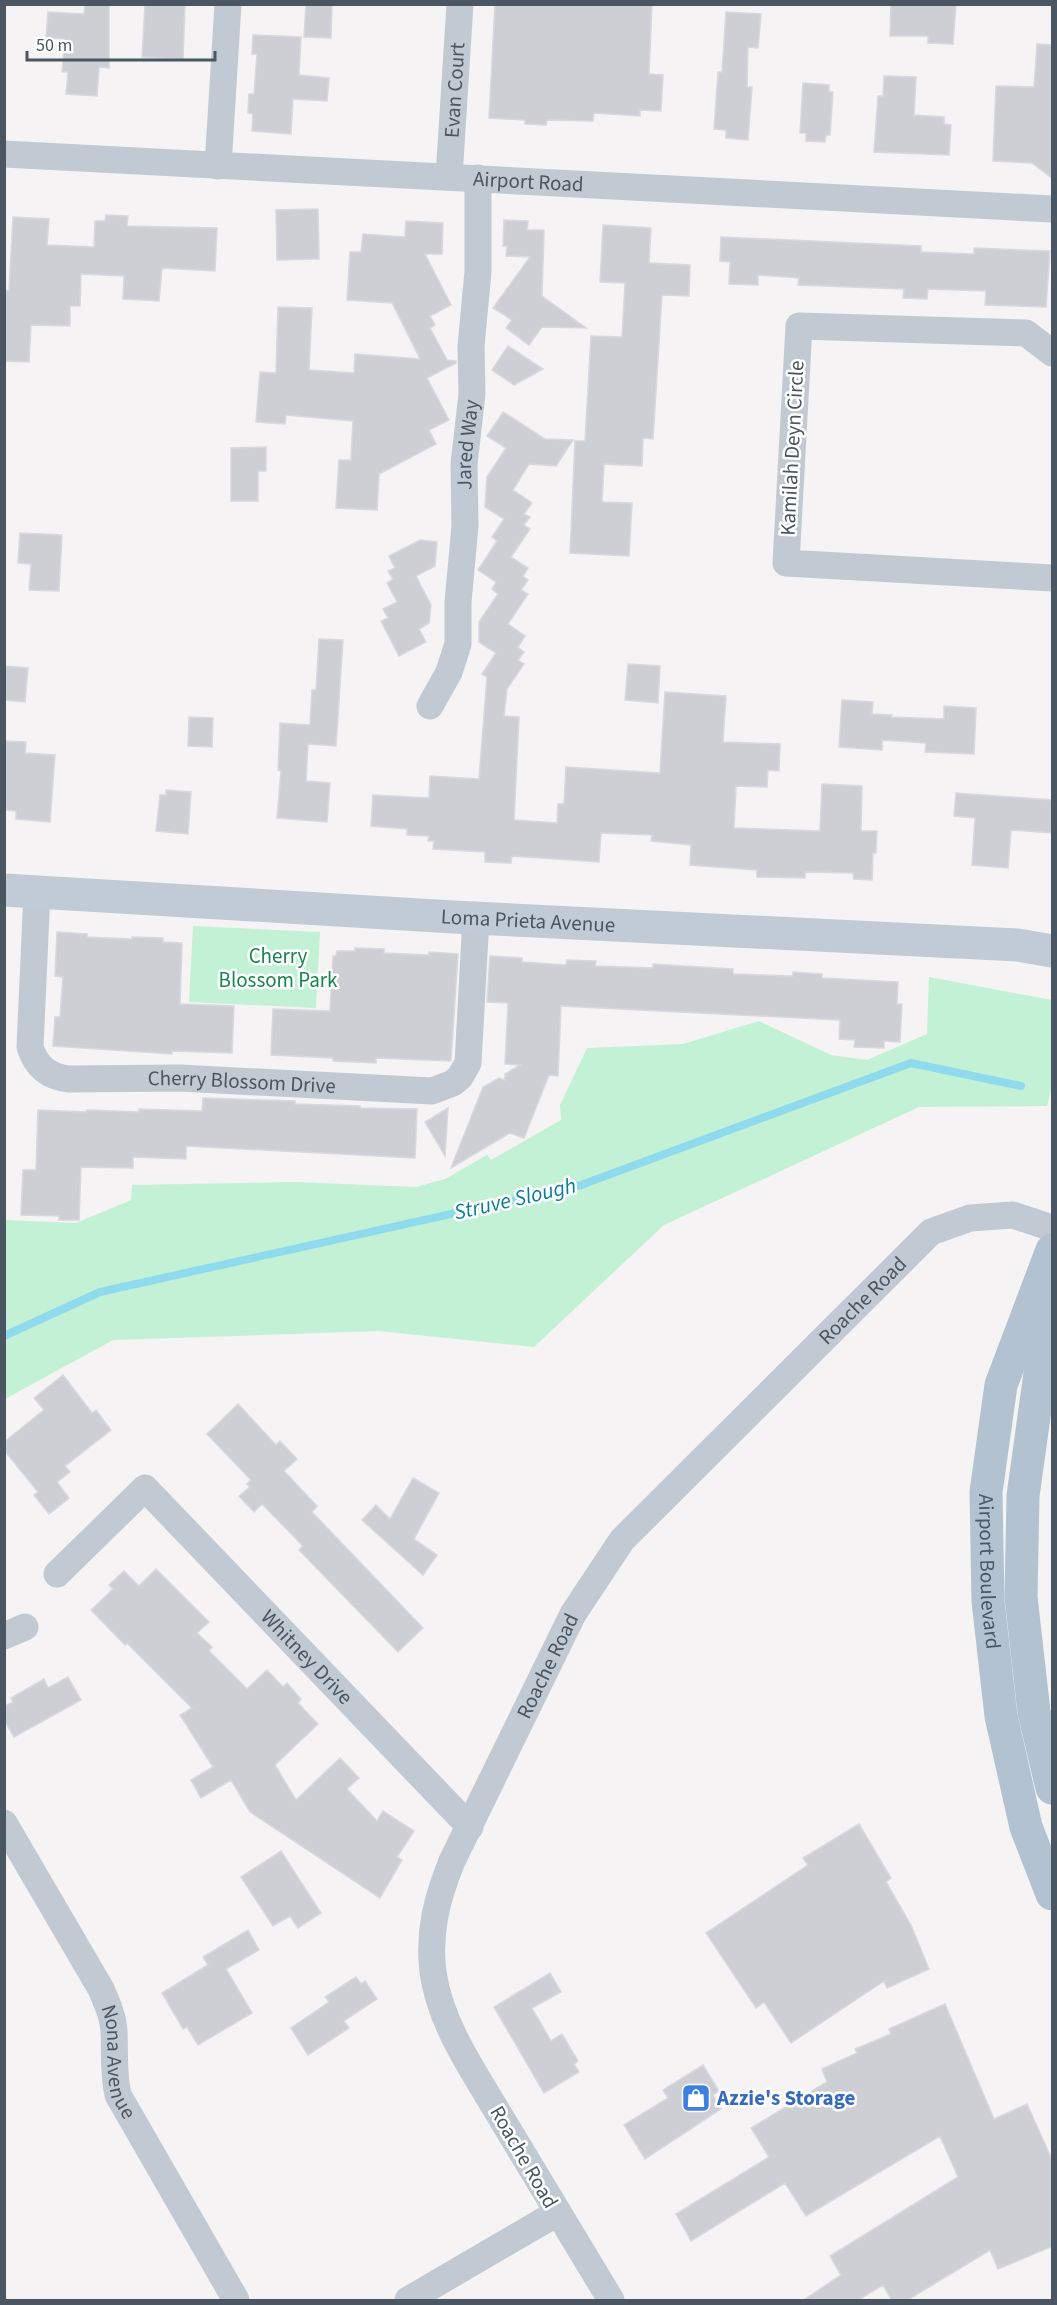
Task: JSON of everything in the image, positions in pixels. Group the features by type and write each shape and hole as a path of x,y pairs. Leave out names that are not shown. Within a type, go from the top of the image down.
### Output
{"main road":[{"name":"Airport Boulevard","path":"1053,1250 1001,1385 987,1492 988,1601 1001,1716 1026,1827 1053,1893"},
{"name":"Airport Boulevard","path":"1053,1284 1023,1496 1021,1597 1034,1712 1053,1788"}],"street":[{"path":"218,166 228,4"},
{"name":"Evan Court","path":"449,177 460,4"},
{"name":"Airport Road","path":"4,154 1053,209"},
{"name":"Jared Way","path":"430,706 449,672 458,644 458,602 466,519 465,464 472,394 471,346 478,272 478,178"},
{"name":"Kamilah Deyn Circle","path":"1053,353 1026,333 799,327 786,563 1053,578"},
{"name":"Loma Prieta Avenue","path":"4,890 476,918 1018,945 1053,951"},
{"name":"Cherry Blossom Drive","path":"38,892 30,1047 36,1060 46,1072 59,1078 69,1079 180,1078 432,1091 447,1086 460,1077 470,1055 476,918"},
{"name":"Roache Road","path":"611,2301 460,2047 437,1992 432,1956 432,1924 442,1887 573,1614 622,1540 931,1232 970,1218 1013,1215 1053,1228"},
{"name":"Whitney Drive","path":"57,1574 145,1488 470,1827"},
{"name":"Nona Avenue","path":"4,1823 101,1989 110,2010 114,2030 114,2078 118,2095 236,2301"},
{"path":"408,2301 557,2213"}],"green space":[{"name":"Cherry Blossom Park","path":"193,926 320,932 316,1008 189,1002"},
{"path":"929,977 1052,1000 1052,1087 1047,1106 919,1107 664,1225 534,1347 378,1331 113,1340 5,1399 5,1220 76,1223 131,1200 132,1185 294,1182 416,1187 445,1179 487,1155 491,1160 561,1120 560,1105 587,1048 683,1044 759,1021 831,1055 867,1060 927,1034"}],"building":[{"path":"85,4 109,4 109,68 99,67 97,96 66,94 68,72 62,72 65,39 46,38 48,12 84,14"},
{"path":"145,4 185,4 183,59 142,57"},
{"path":"306,4 332,4 331,38 304,37"},
{"path":"495,4 652,4 649,74 663,75 661,111 640,110 640,116 594,113 593,121 547,120 546,125 525,124 525,120 489,118"},
{"path":"891,4 956,4 953,44 928,43 928,36 890,36"},
{"path":"726,12 761,14 758,48 748,47 747,87 752,87 748,140 726,138 726,130 714,129 718,72 722,72"},
{"path":"253,35 301,37 299,75 329,78 327,101 293,99 291,134 252,131 253,114 248,113 249,94 254,94 257,54 252,54"},
{"path":"1037,44 1053,45 1053,179 1032,163 993,161 996,86 1034,87"},
{"path":"884,76 916,77 914,115 944,117 944,124 951,125 949,155 874,152 878,96 883,96"},
{"path":"803,83 829,85 829,92 833,92 830,135 826,135 825,142 806,141 806,133 800,133"},
{"path":"318,209 319,259 277,260 276,210"},
{"path":"106,215 128,216 127,226 217,228 215,271 162,268 159,301 123,299 124,276 81,274 80,306 70,306 70,326 31,325 29,362 4,361 4,290 9,291 13,217 49,219 47,245 94,247 95,221 105,221"},
{"path":"504,220 528,221 527,230 544,230 542,296 586,328 542,327 529,345 506,328 512,320 493,308 530,257 506,256 507,246 503,246"},
{"path":"406,221 443,223 442,254 425,254 451,305 430,316 435,325 430,328 447,360 456,361 456,363 427,378 449,420 429,430 436,444 379,474 377,510 336,508 339,460 351,460 353,421 286,415 285,424 256,422 260,372 276,373 278,307 312,308 309,370 354,373 355,354 420,359 392,303 347,300 350,252 361,252 363,234 405,237"},
{"path":"603,225 651,228 649,263 690,265 689,296 662,295 653,439 643,438 642,466 604,464 602,502 632,503 629,556 570,553 575,441 585,441 591,336 622,337 625,283 600,282"},
{"path":"721,237 921,246 921,252 974,254 974,248 1050,251 1046,307 985,305 986,291 928,289 927,299 903,298 904,289 798,285 799,278 758,275 758,285 729,284 730,262 720,261"},
{"path":"508,346 543,369 514,385 492,370"},
{"path":"503,412 545,439 573,440 556,466 529,464 513,490 532,503 524,514 530,517 524,525 530,529 511,557 528,568 523,576 528,580 521,590 528,594 508,624 525,636 518,647 524,652 518,660 524,664 507,689 504,716 519,717 514,820 557,823 558,804 564,804 566,767 660,773 665,692 726,696 723,742 780,744 779,771 768,770 767,787 736,786 734,828 820,831 822,784 862,786 861,831 877,831 872,880 854,879 853,873 805,872 805,878 757,877 757,870 690,865 691,845 651,841 652,835 601,833 599,862 512,856 511,863 485,862 485,852 433,849 434,841 428,841 429,836 407,835 407,829 371,826 373,795 429,798 430,776 479,779 487,677 482,674 496,653 479,642 479,622 498,594 492,589 496,582 478,570 497,541 492,537 504,519 485,507 487,477 506,448 487,436"},
{"path":"266,447 266,471 258,471 258,501 231,501 231,448"},
{"path":"20,533 62,535 59,591 29,590 31,564 18,563"},
{"path":"420,540 437,542 435,566 416,576 431,605 429,623 419,629 426,642 399,656 381,621 388,618 383,609 397,602 387,583 393,579 388,571 395,568 389,556"},
{"path":"319,639 343,640 336,746 308,744 306,781 330,783 327,822 277,818 281,771 278,770 280,723 310,725 312,690 316,690"},
{"path":"628,664 660,666 658,703 625,700"},
{"path":"4,666 28,668 25,702 4,700"},
{"path":"842,700 873,702 872,714 892,715 891,717 944,719 944,706 976,708 974,754 925,752 926,743 882,740 882,750 839,747"},
{"path":"189,717 213,718 212,747 188,746"},
{"path":"4,741 26,742 25,753 55,755 50,822 16,819 16,811 4,810"},
{"path":"166,790 191,792 188,834 156,831 160,795 166,795"},
{"path":"956,793 1053,800 1053,833 1011,830 1008,868 972,865 975,818 954,816"},
{"path":"57,932 87,934 87,937 163,938 163,942 182,943 180,1004 234,1006 232,1053 172,1051 172,1054 53,1046 55,1017 60,1017 63,977 55,976"},
{"path":"355,948 384,949 384,953 458,954 451,1061 376,1058 376,1063 271,1055 273,1009 330,1011 333,956 336,956 337,951 355,951"},
{"path":"490,956 522,958 522,962 566,965 567,960 596,961 595,966 653,968 653,964 733,969 733,974 793,976 793,972 822,974 822,978 898,982 897,1004 902,1004 900,1042 884,1041 884,1048 854,1047 855,1040 839,1039 840,1020 561,1006 558,1076 549,1075 524,1138 510,1133 451,1168 483,1087 499,1078 505,1080 505,1074 520,1065 505,1064 508,1003 487,1002"},
{"path":"203,1098 295,1101 295,1104 360,1106 360,1108 417,1109 415,1158 186,1146 186,1159 133,1157 133,1168 81,1167 79,1220 59,1220 59,1216 21,1215 23,1170 36,1170 38,1110 202,1111"},
{"path":"448,1108 445,1156 425,1122"},
{"path":"63,1375 92,1413 96,1410 111,1430 65,1466 70,1472 57,1482 69,1498 49,1514 34,1495 38,1492 4,1450 4,1442 44,1410 34,1398"},
{"path":"238,1404 276,1445 280,1441 297,1459 284,1471 317,1506 312,1512 423,1628 398,1652 299,1550 303,1546 262,1504 254,1512 239,1496 250,1487 247,1484 251,1480 207,1434"},
{"path":"413,1478 439,1493 414,1539 437,1555 423,1575 362,1520 376,1505 390,1519"},
{"path":"156,1569 209,1622 197,1633 212,1647 209,1651 247,1689 267,1670 283,1687 287,1683 301,1699 298,1703 318,1724 275,1765 296,1800 340,1758 359,1778 347,1789 377,1821 383,1811 414,1831 397,1857 402,1860 380,1898 250,1812 231,1780 201,1798 191,1780 213,1767 180,1715 192,1708 91,1610 113,1589 109,1585 124,1571 139,1586"},
{"path":"68,1677 81,1700 14,1737 4,1720 4,1706 13,1702 11,1698 44,1679 48,1688"},
{"path":"859,1824 891,1878 886,1882 911,1925 929,1969 887,1988 884,1981 791,2043 764,2002 756,2008 706,1933 808,1865 803,1858"},
{"path":"281,1851 321,1913 298,1928 290,1916 273,1926 241,1877"},
{"path":"248,1930 259,1950 226,1969 252,2013 198,2045 187,2027 183,2029 162,1993 208,1965 203,1957"},
{"path":"550,1973 561,1992 532,2008 551,2041 562,2034 578,2061 574,2064 579,2072 544,2093 494,2007"},
{"path":"356,1977 361,1984 365,1981 377,1999 344,2021 349,2028 308,2055 291,2028 329,2002 325,1997"},
{"path":"945,2004 994,2119 1027,2104 1053,2162 1053,2246 998,2269 990,2250 906,2301 892,2301 883,2285 857,2301 802,2301 841,2275 830,2256 958,2177 940,2136 806,2216 785,2183 691,2241 676,2214 769,2157 751,2128 827,2082 822,2069 857,2053 855,2049 891,2034 889,2029"},
{"path":"703,2065 719,2091 713,2095 721,2109 645,2159 624,2125 668,2098 663,2090"}],"waterway":[{"name":"Struve Slough","path":"4,1336 100,1292 581,1185 911,1063 1021,1086"}],"place":[{"name":"Azzie's Storage","path":"696,2098"}]}
